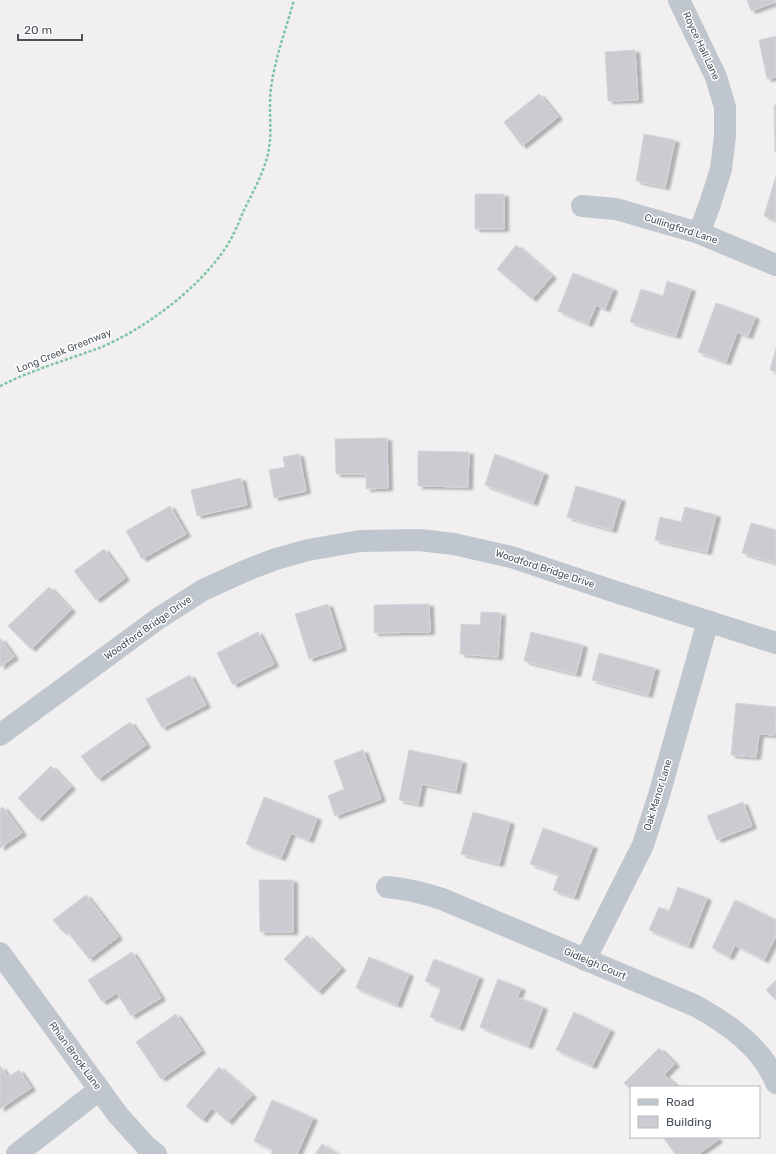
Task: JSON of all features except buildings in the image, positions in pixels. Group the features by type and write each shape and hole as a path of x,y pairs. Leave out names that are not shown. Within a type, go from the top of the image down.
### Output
{"street":[{"name":"Royce Hall Lane","path":"679,0 716,77 725,107 725,136 721,168 710,204 699,232"},
{"name":"Cullingford Lane","path":"582,206 616,209 699,232 776,265"},
{"name":"Woodford Bridge Drive","path":"0,735 159,618 203,590 247,570 276,559 308,550 360,542 419,540 454,544 511,557 776,643"},
{"name":"Oak Manor Lane","path":"586,960 643,845 659,795 708,621"},
{"name":"Gidleigh Court","path":"388,887 400,888 430,895 696,1006 717,1018 748,1042 764,1060 776,1083"},
{"name":"Rhian Brook Lane","path":"0,953 118,1116 146,1146 156,1154"},
{"path":"17,1154 99,1090"}],"path":[{"name":"Long Creek Greenway","path":"0,386 27,374 99,348 146,323 176,301 197,282 223,252 260,178 268,155 270,139 270,101 274,69 294,0"}]}
